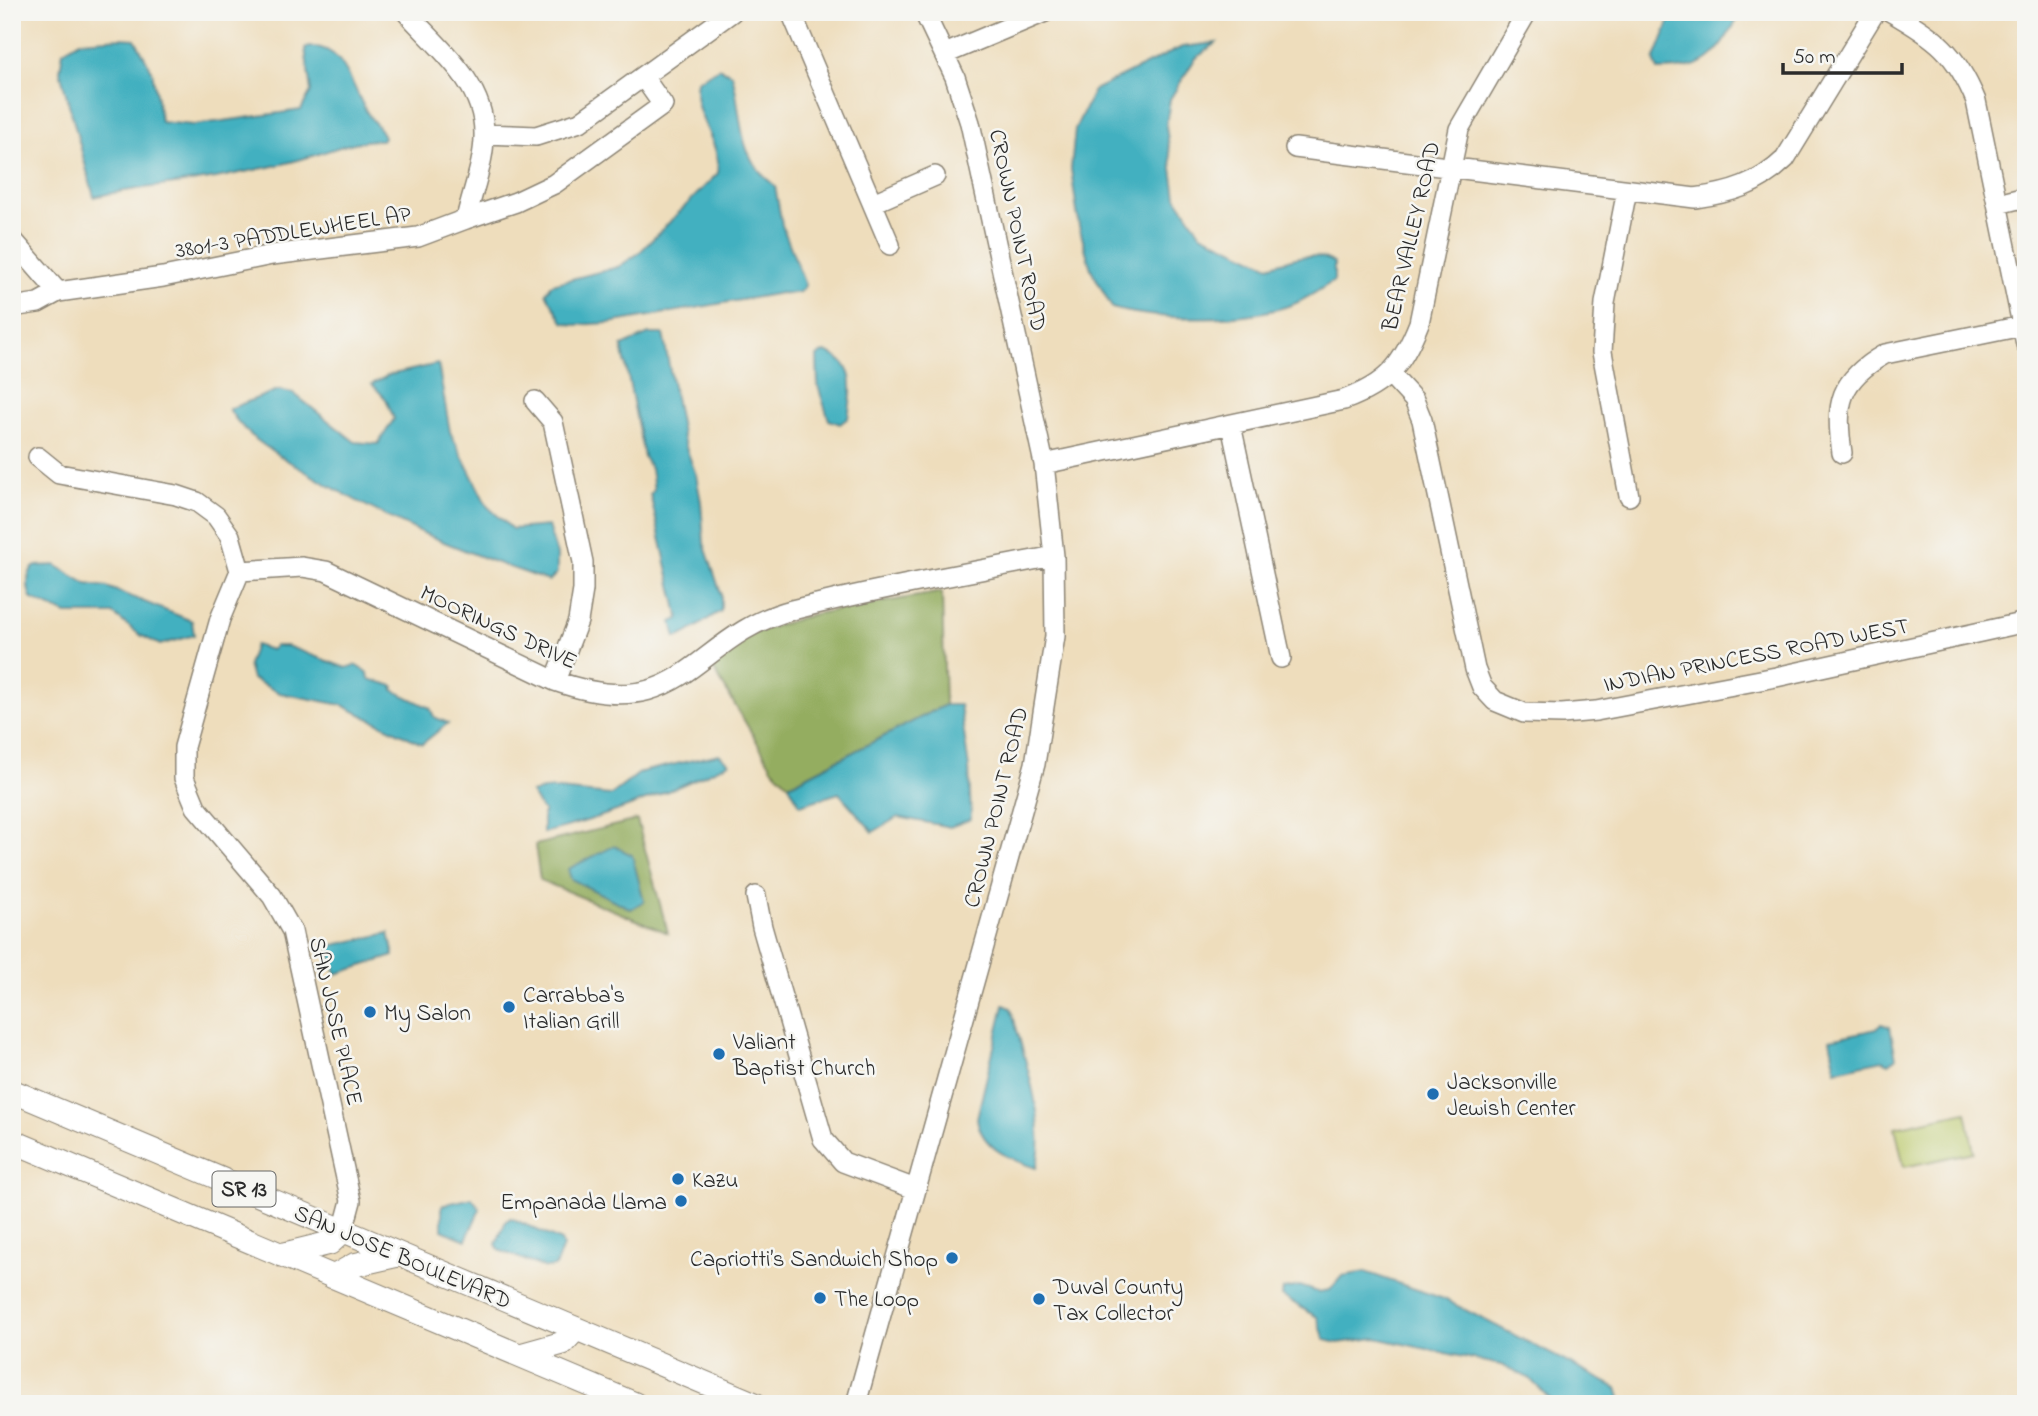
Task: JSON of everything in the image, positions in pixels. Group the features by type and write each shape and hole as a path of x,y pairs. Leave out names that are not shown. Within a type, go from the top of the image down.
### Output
{"main road":[{"name":"SAN JOSE BOULEVARD","path":"12,1091 755,1404"},
{"name":"SAN JOSE BOULEVARD","path":"12,1141 635,1404"},
{"path":"281,1255 330,1243 343,1231"},
{"path":"333,1277 354,1265 398,1255"},
{"path":"520,1355 563,1342 576,1329"}],"street":[{"path":"406,12 473,87 481,108 485,134 466,219"},
{"path":"485,134 536,136 580,122 732,12"},
{"path":"791,12 890,245"},
{"name":"CROWN POINT ROAD","path":"856,1404 1035,764 1055,636 1054,556 1044,464 970,123 945,54 925,12"},
{"path":"945,54 1045,12"},
{"name":"BEAR VALLEY ROAD","path":"1044,464 1343,400 1368,391 1391,375 1409,348 1419,323 1449,166 1459,128 1470,105 1527,12"},
{"path":"1295,148 1695,198 1726,194 1750,186 1770,174 1785,159 1875,12"},
{"path":"1842,453 1837,421 1839,401 1851,380 1866,365 1885,354 2024,335 1976,101 1965,74 1932,35 1891,12"},
{"name":"3801-3 PADDLEWHEEL AP","path":"12,307 38,303 58,292 163,276 272,255 418,237 516,202 554,184 663,105 643,78"},
{"path":"873,203 935,176"},
{"path":"1627,190 1605,303 1602,352 1629,496"},
{"path":"1997,204 2026,197"},
{"path":"12,239 58,292"},
{"name":"INDIAN PRINCESS ROAD WEST","path":"1391,375 1414,400 1422,420 1475,669 1482,687 1495,701 1524,713 1596,711 1802,671 2026,622"},
{"path":"535,401 553,422 583,562 583,590 578,621 555,681"},
{"path":"1231,425 1281,658"},
{"path":"38,457 59,474 176,495 197,502 216,516 230,536 240,571"},
{"name":"MOORINGS DRIVE","path":"240,571 302,567 326,571 555,681 607,695 651,690 690,672 742,632 768,618 792,610 1054,556"},
{"name":"SAN JOSE PLACE","path":"240,571 220,619 184,747 184,778 196,807 272,896 292,931 351,1200 343,1231"},
{"path":"756,896 822,1139 843,1162 915,1189"}],"green space":[{"path":"942,592 945,705 789,785 773,769 710,663 756,632 814,614"},
{"path":"637,820 668,933 540,880 535,845"},
{"path":"1966,1112 1974,1152 1904,1167 1895,1127"}],"water":[{"path":"1673,12 1742,12 1710,57 1690,67 1658,70 1654,61"},
{"path":"135,39 152,71 161,122 194,125 301,110 311,91 305,48 318,47 329,51 345,68 368,114 384,137 382,140 353,143 295,161 226,176 94,197 60,71 63,51 80,41"},
{"path":"1216,43 1195,59 1170,99 1166,126 1176,197 1201,234 1269,266 1310,256 1326,259 1334,263 1334,281 1296,303 1254,314 1179,317 1112,308 1091,269 1079,226 1071,169 1075,129 1094,90 1182,47"},
{"path":"719,68 732,74 747,148 762,174 775,186 782,225 805,285 803,289 796,293 781,293 609,323 573,325 563,322 546,293 552,284 618,267 639,253 718,173 715,149 701,116 696,94 697,81"},
{"path":"649,334 663,334 683,439 696,475 704,543 721,594 721,611 676,638 672,622 679,619 650,494 654,490 651,469 644,457 622,346"},
{"path":"825,352 843,363 850,379 848,418 840,424 829,420 818,386 817,356"},
{"path":"438,364 450,432 487,506 512,529 548,526 557,555 557,573 549,581 453,546 331,487 261,443 243,428 229,409 278,390 293,393 355,442 378,444 394,419 386,399 372,384 389,375"},
{"path":"55,565 87,584 107,587 192,621 194,635 160,645 140,635 113,614 67,614 32,599 28,581 32,569 36,566"},
{"path":"255,645 271,650 275,646 287,646 346,668 355,665 368,673 369,679 394,686 393,690 430,708 434,717 448,723 422,744 342,705 280,693 252,679 248,665"},
{"path":"945,705 960,705 969,768 971,819 950,827 898,817 873,832 839,793 800,805 789,785"},
{"path":"719,754 729,763 638,803 543,833 543,811 531,793 548,789 611,795 641,772"},
{"path":"614,846 632,855 644,901 631,909 571,879 568,869"},
{"path":"389,933 394,956 336,974 329,946"},
{"path":"1004,1005 1011,1008 1037,1110 1039,1151 1036,1168 1007,1157 991,1145 984,1137 977,1118"},
{"path":"1881,1024 1890,1027 1896,1058 1889,1063 1883,1060 1836,1070 1830,1039 1877,1029"},
{"path":"472,1198 480,1209 466,1240 442,1230 442,1205"},
{"path":"511,1218 561,1241 563,1246 555,1267 545,1268 499,1250 496,1244 506,1221"},
{"path":"1365,1272 1444,1299 1617,1388 1622,1404 1555,1404 1529,1378 1501,1365 1376,1338 1338,1343 1325,1340 1317,1317 1282,1296 1283,1289 1300,1286 1318,1292 1330,1290 1342,1276"}],"place":[{"name":"Carrabba's Italian Grill","path":"509,1007"},
{"name":"My Salon","path":"370,1012"},
{"name":"Valiant Baptist Church","path":"719,1054"},
{"name":"Jacksonville Jewish Center","path":"1433,1094"},
{"name":"Kazu","path":"678,1179"},
{"name":"Empanada Llama","path":"681,1201"},
{"name":"Capriotti’s Sandwich Shop","path":"952,1258"},
{"name":"The Loop","path":"820,1298"},
{"name":"Duval County Tax Collector","path":"1039,1299"}]}
